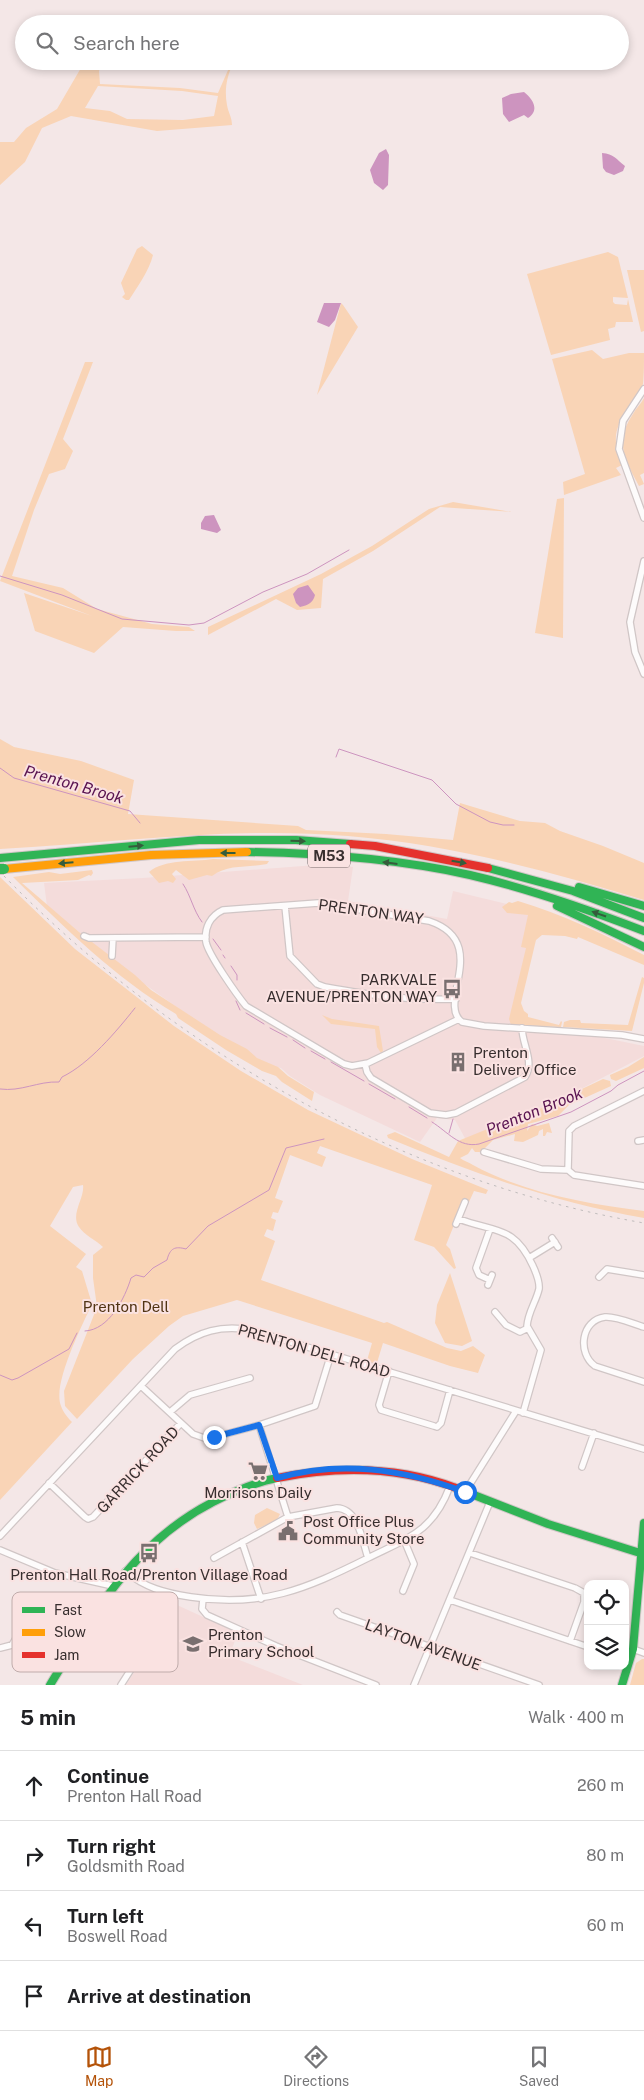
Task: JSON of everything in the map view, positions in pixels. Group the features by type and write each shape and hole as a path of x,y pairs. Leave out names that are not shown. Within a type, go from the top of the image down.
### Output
{"main road":[{"name":"M53","path":"0,858 199,840 296,840 375,846 502,871 573,891 644,918"},
{"name":"M53","path":"2,869 200,852 274,853 344,857 412,865 468,875 517,888 605,916 644,932"},
{"path":"412,865 563,908 644,947"},
{"path":"502,871 555,880 644,906"},
{"path":"109,1592 146,1549 188,1516 227,1494 259,1482 305,1471 356,1467 392,1471 450,1486 582,1535 642,1553"},
{"path":"622,1685 633,1649 644,1523"},
{"path":"50,1685 58,1672"}],"street":[{"path":"644,389 623,421 618,449 644,518"},
{"path":"644,561 630,622 635,652 644,674"},
{"name":"PRENTON WAY","path":"206,937 207,925 216,913 223,910 318,903 419,918 441,925 455,938 461,954 456,999 459,1019"},
{"path":"285,906 290,956 317,984 325,987 396,998 419,1000 456,999"},
{"path":"84,936 88,938 206,937 206,944 210,952 246,1006 344,1064 352,1066 365,1064 459,1019 471,1024 622,1035 644,1039"},
{"path":"112,956 113,938"},
{"path":"365,1064 366,1072 370,1078 430,1113 446,1115 456,1113 526,1077 529,1059 522,1036 522,1028"},
{"path":"568,1170 569,1130 644,1091"},
{"path":"484,1152 541,1169 568,1170 574,1175 644,1186"},
{"path":"465,1202 458,1222 498,1229 511,1235 529,1258 536,1273 539,1288 527,1320 528,1328 541,1350 523,1413"},
{"path":"490,1229 476,1268 479,1275 490,1280"},
{"path":"529,1258 555,1242"},
{"path":"599,1277 607,1269 644,1275"},
{"path":"494,1312 498,1321 512,1329 520,1332 528,1328"},
{"path":"644,1327 614,1318 603,1317 591,1325 584,1341 585,1356 595,1366 644,1382"},
{"name":"PRENTON DELL ROAD","path":"0,1536 175,1349 197,1334 223,1327 251,1330 644,1449"},
{"path":"141,1386 197,1437 207,1439 259,1425 315,1406 331,1354"},
{"path":"389,1372 379,1408 437,1427 441,1423 450,1390"},
{"path":"170,1412 190,1394 250,1378"},
{"path":"465,1492 516,1411"},
{"name":"GARRICK ROAD","path":"49,1483 84,1517 88,1519 93,1517 181,1423"},
{"path":"259,1425 288,1517"},
{"path":"582,1467 594,1433"},
{"path":"178,1595 204,1599 246,1601 305,1588 404,1540 424,1527 439,1512 450,1486"},
{"path":"414,1685 490,1502"},
{"path":"214,1558 288,1517 337,1508 347,1510 354,1518 368,1558"},
{"path":"403,1587 414,1564 404,1540"},
{"path":"242,1542 261,1599"},
{"path":"0,1550 55,1573 113,1586"},
{"path":"470,1553 575,1588 584,1593 584,1602 570,1642"},
{"path":"126,1571 149,1588 164,1592"},
{"path":"204,1599 202,1609 207,1615 276,1646 376,1685"},
{"path":"450,1600 584,1647"},
{"name":"LAYTON AVENUE","path":"337,1612 340,1615 430,1648 539,1685"},
{"path":"633,1649 644,1652"},
{"path":"121,1685 129,1672"}],"shaded area":[{"path":"524,92 534,105 534,112 528,118 524,115 509,122 503,114 502,98"},
{"path":"386,149 389,155 388,185 383,190 374,183 370,170 379,153"},
{"path":"602,153 609,154 617,159 625,166 623,171 614,175 606,172 603,168"},
{"path":"324,303 341,303 335,320 329,327 317,322"},
{"path":"214,515 221,530 217,533 201,529 201,523 205,516"},
{"path":"308,585 315,595 314,598 310,603 300,607 296,603 293,594 298,588"},
{"path":"329,864 353,867 348,901 447,919 453,891 540,912 517,1020 644,1046 644,1056 556,1102 466,1140 455,1120 437,1118 420,1142 320,1095 281,1068 259,1064 210,1031 129,973 47,906 44,883 143,878"},
{"name":"Prenton Primary School","path":"178,1605 238,1633 229,1656 303,1685 126,1685 134,1672 178,1672"}],"green space":[{"path":"80,70 99,70 100,84 180,88 218,93 228,70 231,70 226,93 232,125 157,131 71,116 42,128 25,162 0,185 0,142 14,142 26,128 57,109","holes":["98,86 182,91 218,96 214,116 183,120 127,119 110,111 85,108"]},
{"path":"142,246 153,255 143,278 129,300 126,300 122,297 125,294 121,283 137,249"},
{"path":"608,252 618,257 628,298 613,297 613,302 615,304 627,305 628,299 633,322 616,322 615,327 608,329 610,340 551,355 527,274"},
{"path":"627,270 644,270 644,331 641,332"},
{"path":"341,303 358,327 317,395"},
{"path":"592,350 603,359 629,353 644,353 643,384 638,396 617,429 617,450 622,465 616,468 621,475 564,495 563,482 585,474 552,359"},
{"path":"85,362 93,362 63,439 73,451 65,469 49,474 34,510 12,576 63,588 97,609 152,624 189,627 195,631 123,627 94,653 35,631 24,593 92,616 0,581"},
{"path":"644,398 644,473 640,475 644,484 639,486 629,468 623,442 627,424"},
{"path":"564,498 563,638 535,633 557,499"},
{"path":"453,502 512,512 440,507 373,551 323,579 321,608 297,610 276,599 208,635 208,627 321,574 372,546 429,509"},
{"path":"0,739 14,747 81,761 134,780 128,814 298,826 306,830 453,840 460,803 520,821 545,823 560,831 644,863 644,900 535,869 461,852 423,845 348,836 304,833 218,834 0,849"},
{"path":"213,859 269,861 267,864 231,868 212,876 207,875 189,880 176,870 172,874 176,879 173,883 168,881 159,883 149,872 171,863"},
{"path":"92,870 91,876 89,875 78,880 22,883 151,990 220,1035 247,1049 257,1058 278,1067 288,1076 314,1092 312,1101 282,1082 276,1076 262,1071 226,1050 132,984 90,950 13,877 49,872 60,874"},
{"name":"Prenton Dell","path":"0,877 75,949 174,1026 241,1071 308,1110 412,1159 488,1190 486,1194 474,1191 469,1202 464,1200 446,1245 450,1249 456,1268 454,1269 434,1247 414,1240 432,1185 320,1146 317,1153 326,1157 322,1167 290,1155 275,1198 283,1201 278,1213 273,1212 271,1218 276,1220 273,1231 267,1229 264,1236 275,1241 261,1280 384,1323 387,1322 447,1348 461,1351 473,1346 485,1355 478,1373 450,1366 383,1343 376,1366 366,1364 372,1343 237,1300 183,1316 169,1326 133,1359 77,1419 65,1406 64,1391 97,1307 93,1278 93,1255 103,1247 79,1227 76,1217 83,1185 73,1187 50,1226 86,1254 76,1267 82,1271 92,1304 69,1355 61,1384 59,1396 61,1406 72,1422 0,1500"},
{"path":"518,901 566,918 629,947 644,955 644,965 578,937 577,939 565,936 542,935 536,940 521,1003 528,1017 559,1025 561,1021 561,1027 511,1025 509,1019 526,948 521,947 528,915 507,913 502,907 509,902"},
{"path":"642,977 644,978 644,983 632,1031 563,1027 564,1022 570,1020 580,1020 581,1023 628,1025"},
{"path":"322,1015 332,1019 379,1026 383,1051 381,1053 377,1047 375,1029 331,1024"},
{"path":"644,1057 644,1068 616,1081 611,1079 610,1075"},
{"path":"603,1079 610,1081 611,1086 569,1105 558,1116 528,1124 527,1131 532,1124 537,1126 549,1123 552,1133 547,1132 543,1136 543,1129 539,1131 538,1135 523,1142 514,1141 515,1134 493,1140 481,1152 475,1152 472,1148 468,1154 460,1158 493,1175 534,1190 578,1201 644,1211 644,1218 578,1204 514,1185 420,1151 388,1138 387,1135 395,1132 449,1157 458,1141 507,1121 512,1122"},
{"path":"450,1273 472,1341 462,1346 445,1343 435,1323 437,1305"},
{"path":"267,1508 280,1514 277,1520 257,1529 254,1523 255,1515"},
{"path":"644,1659 644,1685 630,1685 636,1663"}],"waterway":[{"path":"0,576 62,595 122,619 189,625 204,623 263,592 307,574 349,550"},
{"path":"336,757 339,749 432,780 456,804 490,822 514,825"},
{"name":"Prenton Brook","path":"0,768 14,778 130,811 140,823"},
{"name":"Prenton Brook","path":"183,884 202,922"},
{"name":"Prenton Brook","path":"213,939 221,950"},
{"name":"Prenton Brook","path":"231,966 237,975 237,980"},
{"name":"Prenton Brook","path":"236,1001 240,1010"},
{"path":"0,1089 8,1090 59,1082 62,1077 82,1064 102,1047 135,1008"},
{"name":"Prenton Brook","path":"246,1013 264,1024"},
{"name":"Prenton Brook","path":"270,1028 287,1037"},
{"name":"Prenton Brook","path":"293,1040 305,1048"},
{"name":"Prenton Brook","path":"311,1051 325,1059"},
{"name":"Prenton Brook","path":"331,1062 364,1081"},
{"name":"Prenton Brook","path":"432,1122 465,1144 479,1144 571,1112 644,1071"},
{"name":"Prenton Brook","path":"369,1084 395,1099"},
{"name":"Prenton Brook","path":"409,1107 427,1118"},
{"path":"449,1133 453,1119"},
{"path":"85,1331 94,1329 109,1319 125,1295 131,1278 136,1275 144,1277 153,1268 167,1260 171,1250 186,1249 208,1226 269,1190 286,1148 324,1139"},
{"path":"0,1375 12,1380 18,1378 69,1349 77,1333"}],"railway":[{"path":"4,876 71,939 142,998 218,1052 297,1099 380,1141 466,1176 554,1203 644,1223"}],"traffic: fast":[{"path":"0,858 199,840 296,840 350,844"},
{"path":"247,852 359,858 443,869 536,893 644,931"},
{"path":"488,868 573,891 644,918"},
{"path":"579,887 644,906"},
{"path":"557,906 644,947"},
{"path":"110,1592 138,1559 160,1538 185,1519 213,1502 244,1488 277,1478"},
{"path":"456,1488 548,1524 640,1553"},
{"path":"622,1685 633,1649 644,1523"},
{"path":"50,1685 58,1672"}],"traffic: slow":[{"path":"4,869 151,855 247,852"}],"traffic: jam":[{"path":"350,844 375,846 488,868"},
{"path":"277,1478 322,1471 367,1470 412,1475 456,1488"}],"place":[{"name":"PARKVALE AVENUE/PRENTON WAY","path":"452,989"},
{"name":"Prenton Delivery Office","path":"458,1062"},
{"name":"Morrisons Daily","path":"258,1471"},
{"name":"Post Office Plus Community Store","path":"288,1531"},
{"name":"Prenton Hall Road/Prenton Village Road","path":"149,1553"},
{"name":"Prenton Primary School","path":"193,1644"}],"route":[{"path":"214,1437 259,1425 277,1478 305,1471 356,1467 413,1475 465,1492"}]}
